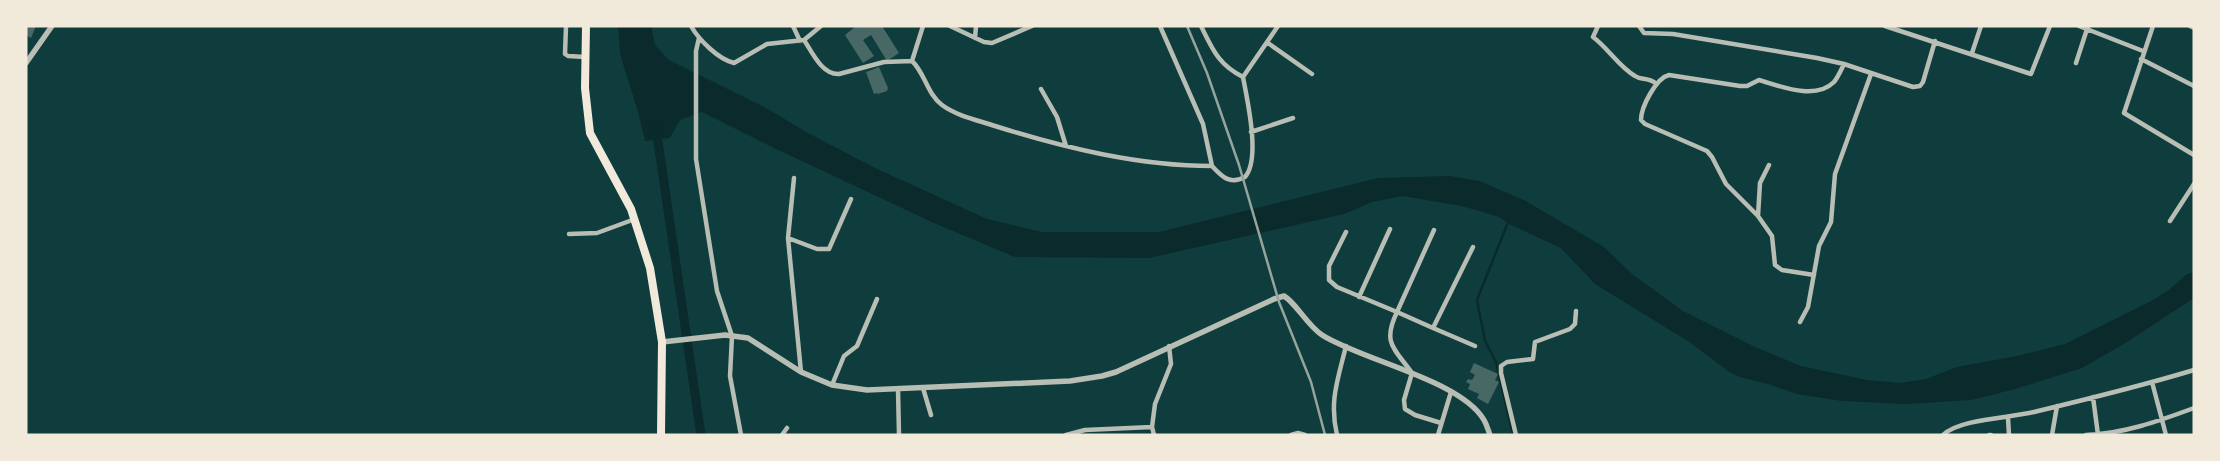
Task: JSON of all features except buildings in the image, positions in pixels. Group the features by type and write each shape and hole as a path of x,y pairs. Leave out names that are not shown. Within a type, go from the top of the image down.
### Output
{"main road":[{"path":"586,26 585,88 590,134 635,219 650,268 665,342 661,435"}],"street":[{"path":"26,64 52,26"},
{"path":"566,26 565,54 568,56 586,56"},
{"path":"691,26 699,38 721,56 734,63 767,44 802,41 821,26"},
{"path":"793,26 802,41 823,67 836,75 884,62 912,61"},
{"path":"923,26 912,61 934,97 948,110 1022,135 1066,146 1138,160 1178,165 1212,166"},
{"path":"950,26 984,42 997,42 1032,26"},
{"path":"975,38 976,26"},
{"path":"1160,26 1203,124 1212,166 1222,177 1229,180 1245,177 1251,168 1251,132 1243,77 1278,26"},
{"path":"1201,26 1218,59 1243,77"},
{"path":"1598,26 1593,37 1606,46 1620,64 1637,77 1648,78 1657,84"},
{"path":"1639,26 1644,33 1673,34 1745,45 1844,64 1908,86 1920,86 1924,79 1935,41"},
{"path":"1885,26 1972,53 2031,74 2050,26"},
{"path":"1972,53 1981,26"},
{"path":"2079,26 2144,51"},
{"path":"2153,26 2124,113 2194,155"},
{"path":"2190,26 2194,28"},
{"path":"2076,63 2087,28"},
{"path":"699,38 696,51 696,159 717,291 729,336 730,376 741,435"},
{"path":"1268,43 1312,74"},
{"path":"2141,59 2194,86"},
{"path":"1814,275 1776,267 1773,260 1772,236 1758,216 1726,184 1707,151 1646,124 1641,120 1642,111 1657,84 1666,76 1673,75 1740,86 1747,86 1759,80 1788,89 1816,90 1832,83 1844,64"},
{"path":"1800,322 1808,307 1818,246 1831,222 1835,174 1871,74"},
{"path":"1041,89 1057,116 1066,146"},
{"path":"1251,132 1293,118"},
{"path":"1758,216 1760,183 1769,165"},
{"path":"794,178 788,238 801,372"},
{"path":"2170,220 2194,184"},
{"path":"788,238 818,249 830,249 850,199"},
{"path":"570,234 597,233 635,219"},
{"path":"1359,297 1390,229"},
{"path":"1412,373 1389,339 1390,326 1434,230"},
{"path":"1346,232 1329,266 1328,275 1333,284 1359,297 1475,346"},
{"path":"1433,328 1473,247"},
{"path":"665,342 729,336 752,340 801,372 832,385 867,390 1089,379 1116,372 1169,346 1283,296 1287,298 1317,332 1451,392 1476,411 1484,420 1490,435"},
{"path":"832,385 844,356 857,346 877,298"},
{"path":"1516,435 1501,366 1507,362 1533,359 1535,342 1570,329 1574,324 1576,311"},
{"path":"1154,435 1152,427 1158,396 1171,364 1169,346"},
{"path":"1337,435 1333,418 1333,404 1346,346"},
{"path":"1942,435 1962,424 2008,418 2194,370"},
{"path":"1412,373 1404,400 1405,407 1415,415 1441,423"},
{"path":"2152,382 2166,435"},
{"path":"923,388 931,415"},
{"path":"898,389 899,435"},
{"path":"1438,435 1451,392"},
{"path":"2093,397 2098,435"},
{"path":"2052,435 2057,406"},
{"path":"2086,435 2122,432 2163,420 2194,408"},
{"path":"2008,418 2009,435"},
{"path":"1066,435 1085,430 1152,427"},
{"path":"782,435 787,428"},
{"path":"1291,435 1298,433 1306,435"}],"water":[{"path":"618,26 651,26 655,45 669,60 768,109 806,132 873,167 987,219 1042,232 1159,232 1378,178 1450,176 1479,181 1524,200 1604,247 1632,274 1683,311 1755,347 1801,366 1867,380 1900,383 1926,379 1957,367 2017,356 2065,344 2153,300 2169,290 2187,274 2194,272 2194,298 2127,342 2082,368 2015,389 1971,400 1906,404 1842,401 1797,394 1729,372 1691,343 1595,284 1561,248 1509,224 1499,217 1462,206 1403,196 1372,202 1344,214 1149,258 1015,257 934,223 702,112 680,120 670,138 645,141 620,54"}],"waterway":[{"path":"656,128 701,435"},
{"path":"1509,220 1477,300 1485,341 1496,362 1513,435"}],"railway":[{"path":"1187,26 1207,73 1239,165 1279,302 1311,382 1325,435"}]}
